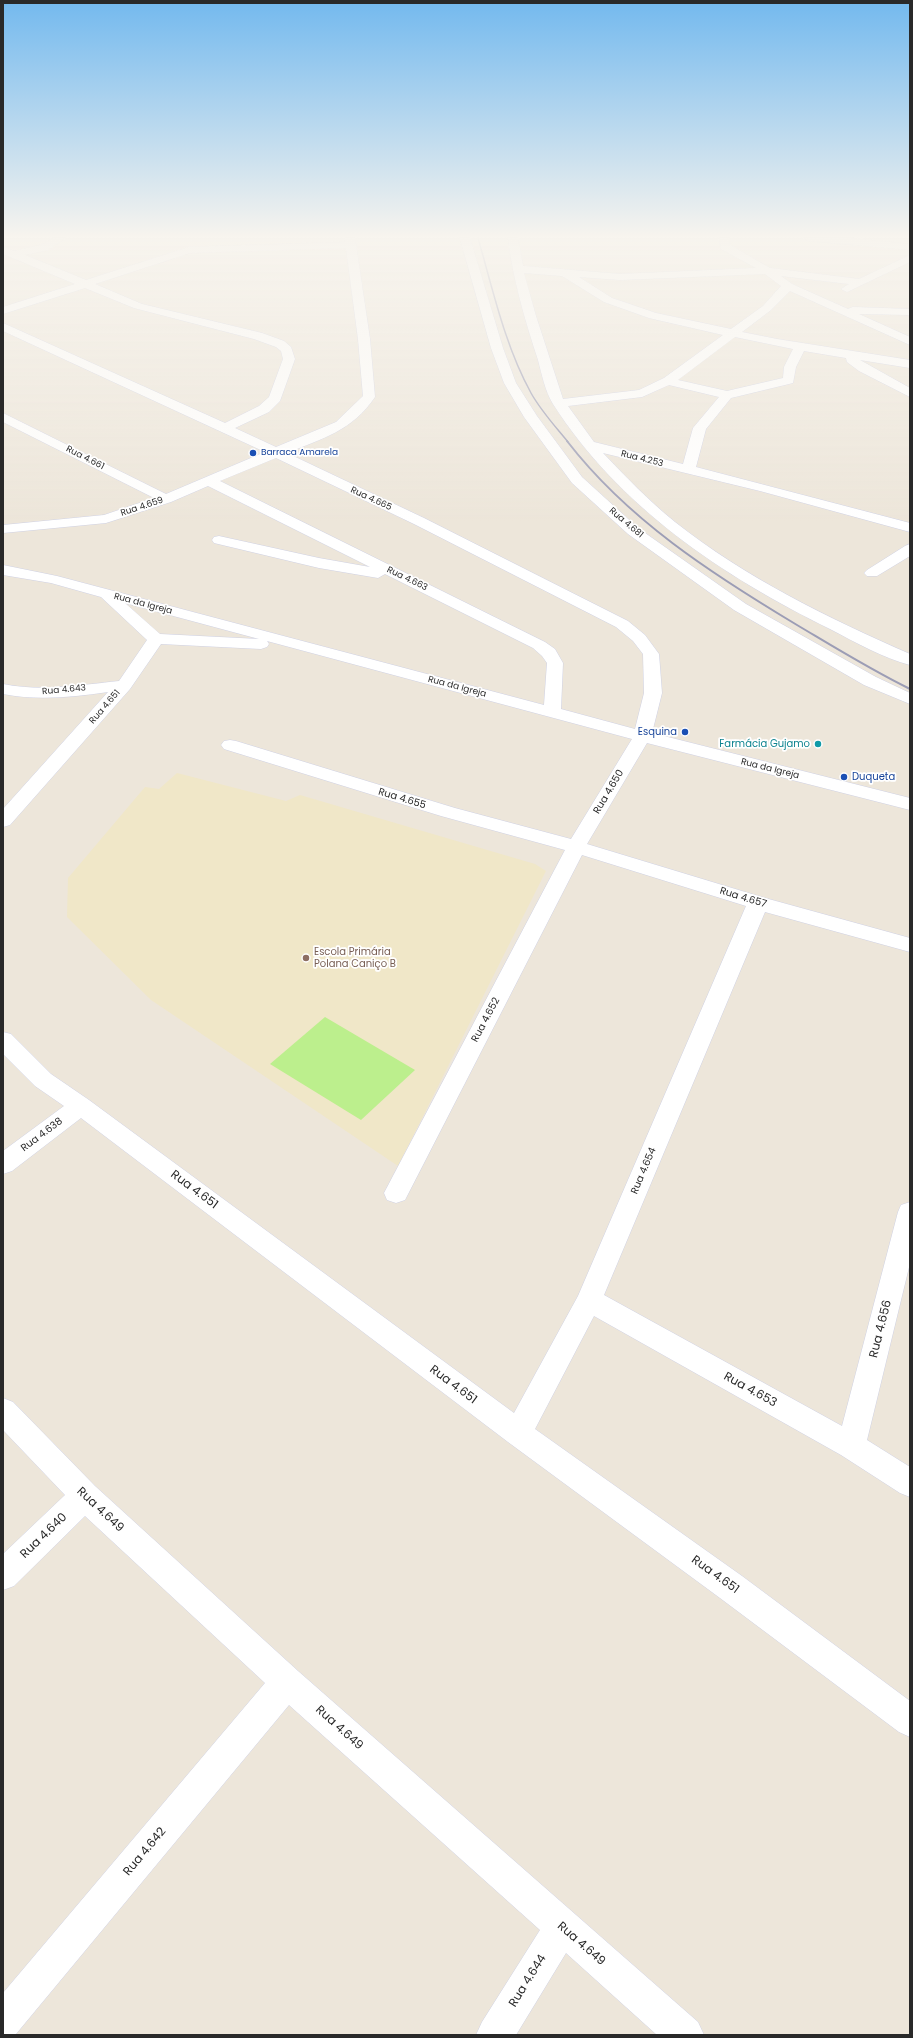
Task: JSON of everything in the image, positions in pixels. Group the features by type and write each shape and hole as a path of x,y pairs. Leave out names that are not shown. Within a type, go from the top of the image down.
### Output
{"street":[{"name":"Rua 4.665","path":"16,333 225,428 273,453 418,521 628,628 639,638 651,654 653,693 642,736"},
{"path":"225,428 264,409 275,398 288,359 287,350 280,344 243,333"},
{"name":"Rua 4.659","path":"3,529 106,519 166,499 341,425 357,411 369,397 363,333"},
{"name":"Rua 4.681","path":"492,333 496,348 510,383 531,417 577,480 633,531 740,607 870,681 910,699"},
{"path":"536,333 559,403 588,445 651,511 753,582 850,635 910,660"},
{"path":"728,333 848,356 910,364"},
{"path":"896,333 907,338"},
{"path":"559,403 642,393 668,381 732,334"},
{"path":"668,381 727,395 789,380 790,367 800,347"},
{"path":"848,356 863,368 910,393"},
{"path":"688,470 700,428 727,395"},
{"name":"Rua 4.661","path":"3,416 166,499"},
{"name":"Rua 4.253","path":"588,445 764,488 910,528"},
{"name":"Rua 4.663","path":"208,481 509,629 538,645 549,653 555,663 552,712"},
{"path":"219,540 319,563 400,576"},
{"path":"872,573 910,549"},
{"name":"Rua da Igreja","path":"3,570 52,580 642,736 910,804"},
{"path":"106,594 144,630 156,639 306,647"},
{"name":"Rua 4.651","path":"3,821 124,685 156,639"},
{"name":"Rua 4.643","path":"3,688 12,691 38,693 124,685"},
{"name":"Rua 4.650","path":"576,847 642,736"},
{"name":"Rua 4.655","path":"230,745 440,810 576,847"},
{"name":"Rua 4.657","path":"576,847 758,903 910,944"},
{"name":"Rua 4.652","path":"396,1193 576,847"},
{"name":"Rua 4.654","path":"518,1433 589,1300 758,903"},
{"name":"Rua 4.651","path":"3,1040 43,1080 81,1106 518,1433 731,1587 910,1721"},
{"name":"Rua 4.638","path":"3,1164 81,1106"},
{"name":"Rua 4.656","path":"851,1446 910,1212"},
{"name":"Rua 4.653","path":"589,1300 851,1446 910,1483"},
{"name":"Rua 4.649","path":"3,1411 85,1496 287,1682 685,2035"},
{"name":"Rua 4.640","path":"3,1575 85,1496"},
{"name":"Rua 4.642","path":"3,2021 287,1682"},
{"name":"Rua 4.644","path":"495,2035 562,1927"}],"shaded area":[{"name":"Escola Primária Polana Caniço B","path":"177,773 286,801 300,795 535,864 546,871 398,1166 151,1000 67,917 68,878 145,787 159,789"}],"green space":[{"path":"325,1017 415,1070 361,1120 270,1064"}],"railway":[{"path":"506,333 522,375 531,393 548,418 568,442"},
{"path":"567,441 617,496 673,544 765,606 867,666 910,689"}],"place":[{"name":"Barraca Amarela","path":"253,453"},
{"name":"Esquina","path":"685,732"},
{"name":"Farmácia Gujamo","path":"818,744"},
{"name":"Duqueta","path":"844,777"},
{"name":"Escola Primária Polana Caniço B","path":"306,958"}]}
